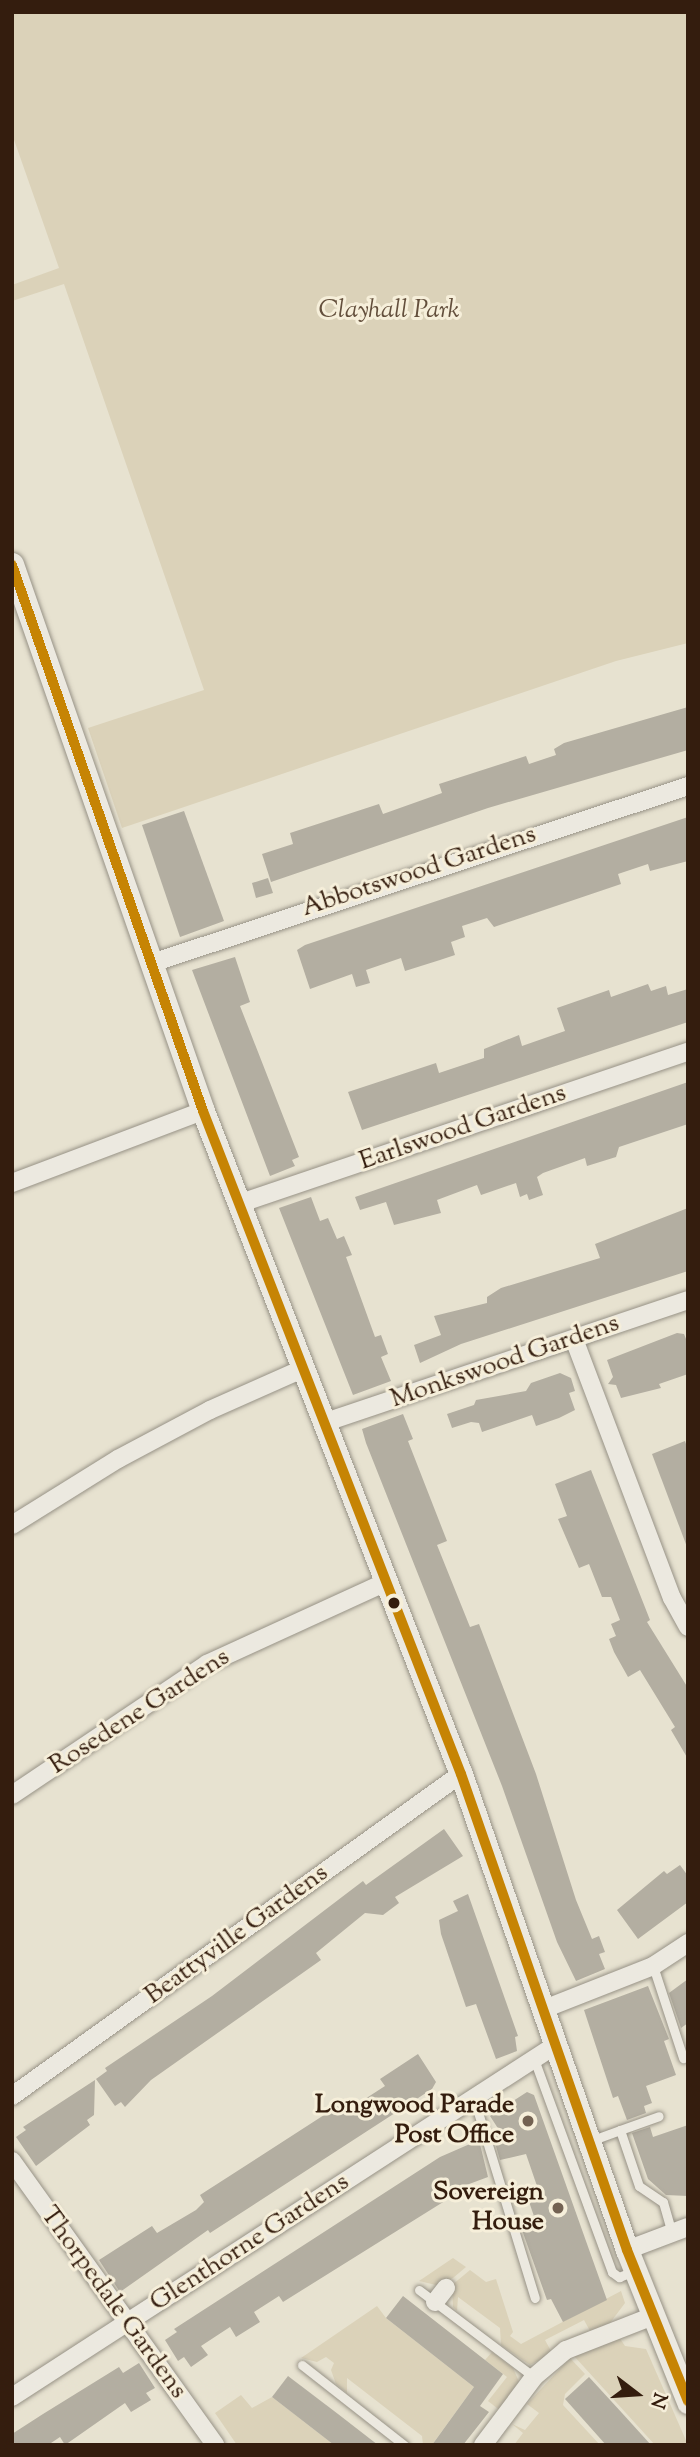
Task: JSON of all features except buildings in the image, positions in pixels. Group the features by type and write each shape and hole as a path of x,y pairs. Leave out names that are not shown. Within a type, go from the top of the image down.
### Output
{"street":[{"path":"12,564 203,1111 461,1774 631,2260 688,2402"},
{"name":"Abbotswood Gardens","path":"154,970 688,786"},
{"name":"Earlswood Gardens","path":"238,1204 688,1052"},
{"path":"12,1183 203,1111"},
{"name":"Monkswood Gardens","path":"323,1423 688,1300"},
{"path":"574,1339 688,1627"},
{"path":"12,1525 118,1459 210,1410 302,1369"},
{"name":"Rosedene Gardens","path":"12,1795 207,1664 386,1582"},
{"name":"Beattyville Gardens","path":"12,2096 461,1774"},
{"path":"544,2009 653,1966 688,1943"},
{"name":"Glenthorne Gardens","path":"12,2397 557,2043"},
{"name":"Thorpedale Gardens","path":"12,2161 215,2445"},
{"path":"631,2260 680,2230"},
{"path":"484,2445 534,2377 566,2350 653,2316"}],"lane":[{"path":"653,1966 683,2058"},
{"path":"534,2059 612,2272 619,2277 631,2260"},
{"path":"474,2099 535,2298"},
{"path":"589,2141 659,2116"},
{"path":"620,2130 639,2186 663,2202 680,2230"},
{"path":"419,2290 440,2295 534,2377"},
{"path":"302,2365 404,2445"}],"green space":[{"name":"Clayhall Park","path":"12,12 688,12 688,643 616,661 122,828 88,728 204,690 64,284 12,301 12,285 59,268 12,134"},
{"path":"453,2258 466,2267 453,2278 436,2285 419,2281"},
{"path":"470,2270 486,2282 496,2279 513,2332 510,2336 521,2344 621,2291 625,2303 610,2323 590,2331 584,2320 545,2340 552,2353 530,2365 501,2345 500,2328 458,2297 457,2311 453,2307 452,2285"},
{"path":"377,2306 386,2318 474,2387 434,2442 436,2445 423,2445 422,2436 347,2378 347,2393 336,2384 331,2370 334,2363 326,2357 317,2362 301,2358"},
{"path":"619,2337 625,2346 646,2349 688,2445 655,2445 574,2356"},
{"path":"492,2352 513,2368 520,2384 502,2412 488,2401 507,2377 485,2360"},
{"path":"570,2358 585,2374 565,2394 563,2405 600,2445 514,2445 523,2433 512,2424 525,2430 539,2413 527,2404"},
{"path":"241,2395 252,2408 272,2397 334,2445 237,2445 215,2413"}],"transit line":[{"path":"12,565 203,1111 461,1774 627,2250 688,2401"}],"place":[{"name":"Longwood Parade Post Office","path":"528,2121"},
{"name":"Sovereign House","path":"558,2208"}]}
